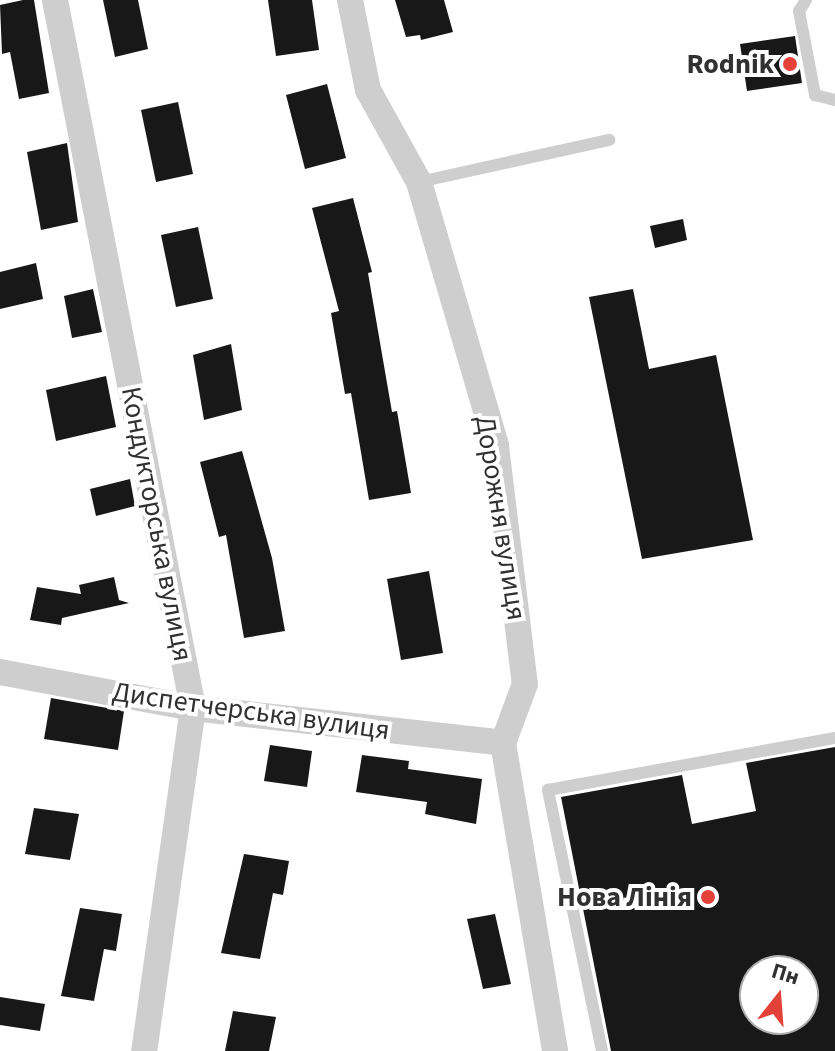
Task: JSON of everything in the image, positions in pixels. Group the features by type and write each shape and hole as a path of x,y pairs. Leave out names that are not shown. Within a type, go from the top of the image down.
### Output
{"street":[{"name":"Кондукторська вулиця","path":"55,0 193,708 144,1051"},
{"name":"Дорожня вулиця","path":"350,0 368,90 419,182 496,446 525,684 503,743"},
{"name":"Диспетчерська вулиця","path":"0,672 193,708 503,743"},
{"path":"503,743 555,1051"}],"lane":[{"path":"806,0 799,11 815,95 835,100"},
{"path":"419,182 609,140"},
{"path":"602,1051 548,790 835,738"}],"building":[{"path":"34,0 49,93 19,99 10,52 2,54 0,5"},
{"path":"103,0 138,0 148,49 115,57"},
{"path":"268,0 312,0 319,50 276,56"},
{"path":"395,0 444,0 453,32 421,40 420,35 406,37"},
{"path":"795,36 802,83 747,91 740,44"},
{"path":"327,84 346,158 305,169 286,95"},
{"path":"178,102 193,174 156,182 141,110"},
{"path":"67,143 78,222 41,230 27,152"},
{"path":"353,198 372,272 368,273 392,412 397,411 411,493 369,500 351,393 345,394 331,313 339,311 312,208"},
{"path":"683,219 687,240 655,248 650,226"},
{"path":"198,227 213,299 176,307 161,235"},
{"path":"36,263 43,299 0,309 0,272"},
{"path":"93,289 102,332 72,338 64,296"},
{"path":"633,289 649,369 716,355 753,540 642,559 589,297"},
{"path":"231,344 242,410 204,420 193,355"},
{"path":"106,376 116,427 56,441 46,390"},
{"path":"242,451 272,558 285,631 244,638 226,535 219,537 200,462"},
{"path":"130,479 135,506 96,516 90,489"},
{"path":"429,571 443,653 401,660 387,579"},
{"path":"114,577 119,600 129,603 62,618 61,625 30,620 37,587 81,594 79,585"},
{"path":"51,698 124,711 118,750 44,739"},
{"path":"270,745 312,751 307,787 264,781"},
{"name":"Нова Лінія","path":"835,747 835,1051 611,1051 561,797 682,775 692,824 756,811 746,763"},
{"path":"362,755 409,761 408,769 482,779 476,824 425,814 427,802 356,792"},
{"path":"34,808 79,814 70,860 25,854"},
{"path":"244,854 289,861 283,895 273,893 260,959 221,953"},
{"path":"80,908 122,914 116,951 104,949 94,1001 61,996"},
{"path":"495,914 511,984 483,989 467,919"},
{"path":"0,997 45,1004 40,1031 0,1025"},
{"path":"233,1011 276,1017 269,1051 225,1051"}],"place":[{"name":"Rodnik","path":"790,64"},
{"name":"Нова Лінія","path":"708,897"}]}
